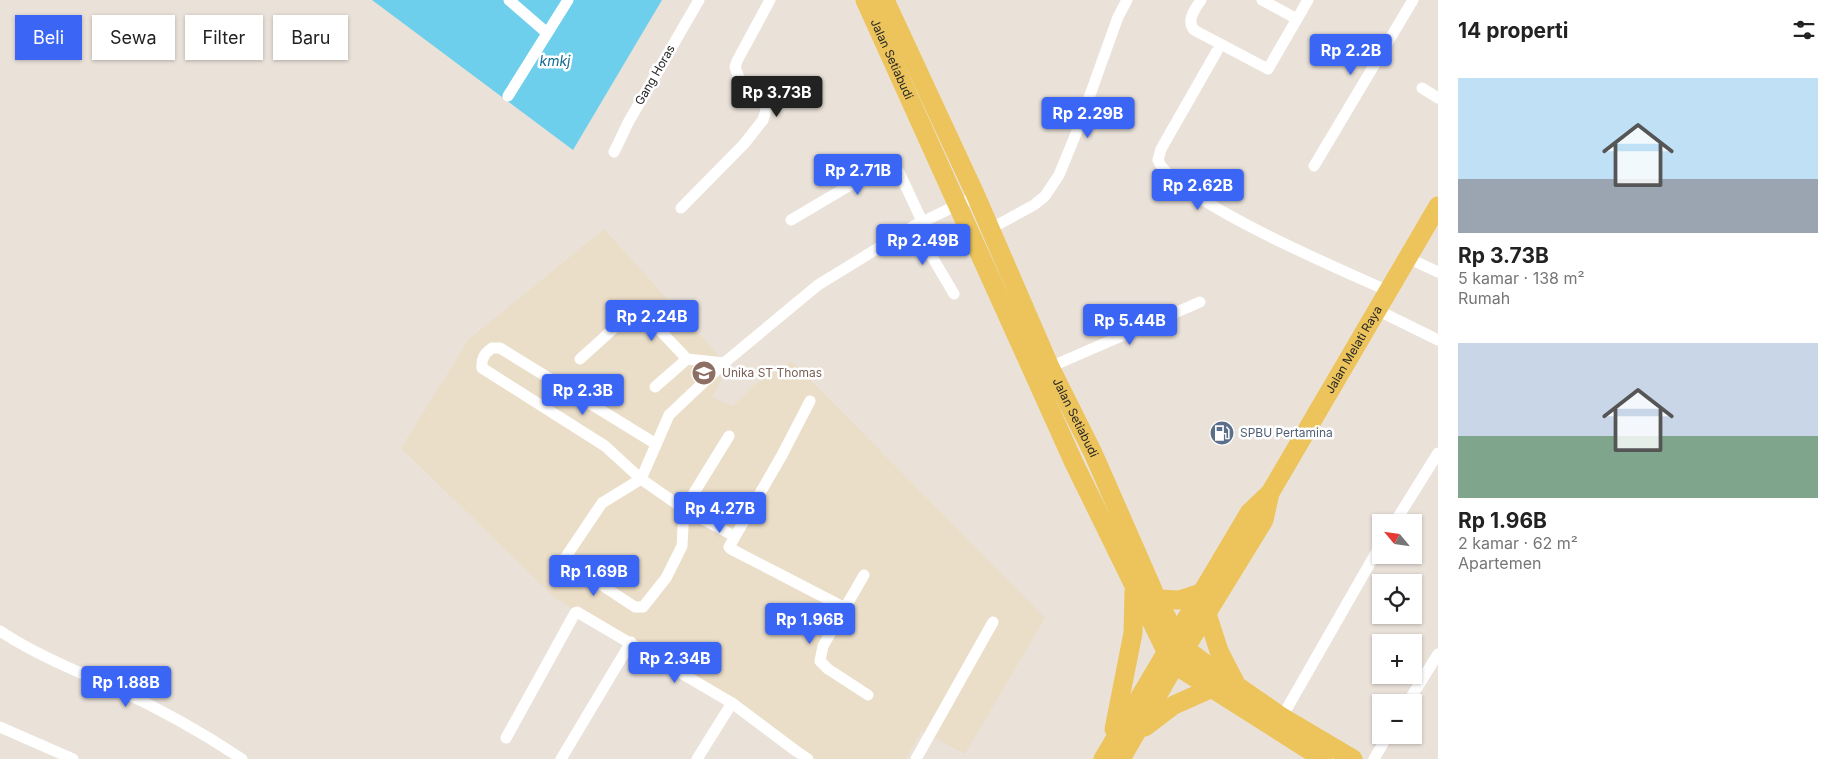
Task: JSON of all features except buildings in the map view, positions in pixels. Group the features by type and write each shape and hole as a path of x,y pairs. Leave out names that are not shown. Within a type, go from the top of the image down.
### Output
{"main road":[{"name":"Jalan Setiabudi","path":"865,0 1074,463 1134,588 1176,650 1210,689 1323,759"},
{"name":"Jalan Setiabudi","path":"885,0 976,196 1050,368 1093,453 1157,599 1176,650 1237,685 1282,717 1353,759"},
{"name":"Jalan Melati Raya","path":"1176,650 1201,593 1249,513 1270,493 1438,206"},
{"path":"1074,463 1093,453"},
{"name":"Jalan Melati Raya","path":"1176,650 1207,614 1264,520 1270,493"},
{"path":"1112,754 1133,633 1134,588"},
{"path":"1157,599 1178,600 1201,593"},
{"path":"1207,614 1219,651 1237,685"},
{"path":"1112,754 1176,650"},
{"path":"1136,733 1176,650"},
{"path":"1112,754 1136,733 1174,705 1210,689"}],"street":[{"path":"509,0 547,33"},
{"path":"508,96 568,0"},
{"name":"Gang Horas","path":"614,152 629,121 699,0"},
{"path":"681,208 750,138 763,120 766,110 764,102 739,78 735,67 770,0"},
{"path":"990,228 1034,205 1045,196 1059,174 1126,0"},
{"path":"1201,0 1190,19 1190,25 1194,30 1268,69 1308,0"},
{"path":"1262,0 1297,19"},
{"path":"1314,166 1413,0"},
{"path":"1217,51 1158,157 1159,164 1171,178 1265,235 1388,291"},
{"path":"1422,88 1438,98"},
{"path":"790,220 884,165 894,166 899,172 918,223 954,294"},
{"path":"729,436 684,509 682,546 666,578 643,607 631,606 566,561 565,557 602,503 641,479 670,415 724,363 818,285 918,223 976,196"},
{"path":"1408,258 1438,272"},
{"path":"1050,368 1200,302"},
{"path":"1377,310 1438,340"},
{"path":"580,359 622,321 637,315 654,324 687,359 724,363"},
{"path":"656,444 500,348 492,348 486,352 482,361 482,368 605,446 641,479 684,509 734,536"},
{"path":"655,387 687,359"},
{"path":"810,402 782,455 729,545 731,549 845,608"},
{"path":"1400,514 1438,453"},
{"path":"1282,717 1372,559"},
{"path":"864,575 823,646 820,661 828,669 868,695"},
{"path":"506,738 574,613 581,614 631,642 732,703 793,755 808,759"},
{"path":"916,759 993,622"},
{"path":"0,632 59,664 166,714 242,759"},
{"path":"561,759 631,642"},
{"path":"1413,694 1438,654"},
{"path":"697,759 732,703"},
{"path":"0,727 73,759"},
{"path":"1374,759 1383,744"}],"shaded area":[{"path":"604,229 729,367 712,397 733,406 755,384 792,361 1045,618 965,754 921,731 906,759 812,759 554,597 401,448 469,339"}],"water":[{"name":"kmkj","path":"372,0 662,0 573,150"}],"place":[{"name":"Unika ST Thomas","path":"704,373"},
{"name":"SPBU Pertamina","path":"1222,433"}]}
